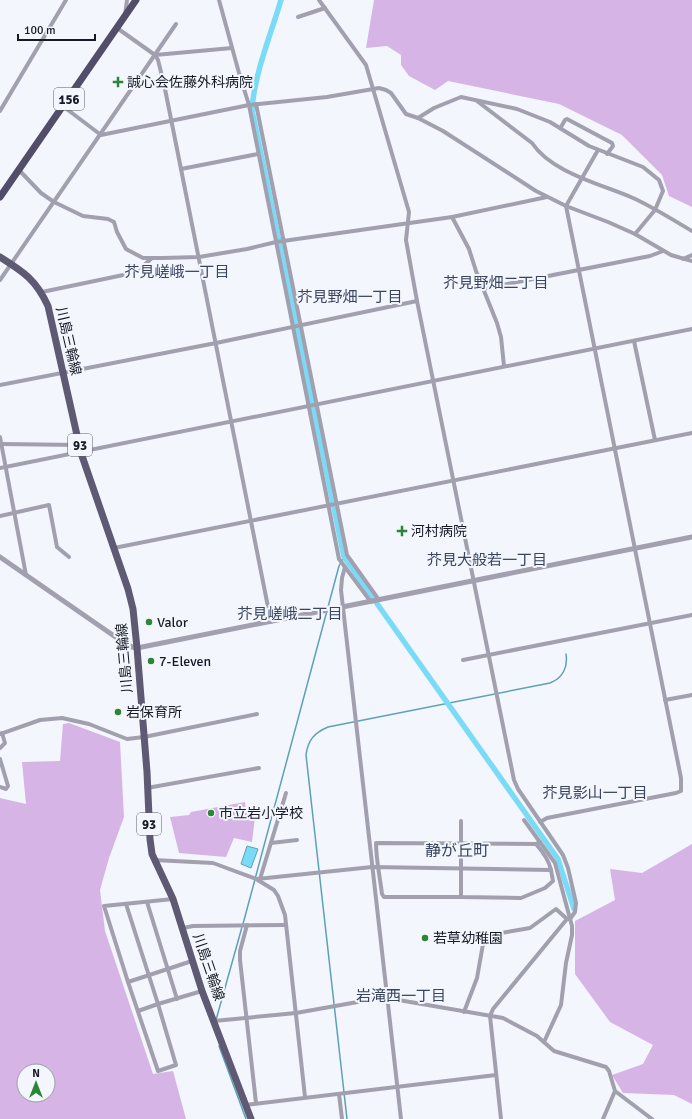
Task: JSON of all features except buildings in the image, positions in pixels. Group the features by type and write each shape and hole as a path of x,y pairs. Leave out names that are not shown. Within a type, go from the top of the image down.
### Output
{"highway":[{"name":"156","path":"0,197 64,107 136,0"}],"main road":[{"name":"川島三輪線","path":"0,257 29,278 42,292 48,306 81,453 128,589 133,609 148,788 150,839 154,860 166,881 173,899 202,991 251,1119"}],"street":[{"path":"0,111 66,0"},
{"path":"124,17 127,0"},
{"path":"219,0 249,105 339,559 370,602"},
{"path":"319,0 366,65 409,212 406,240 417,301 514,780 518,789 563,855 568,868 576,903 576,912 568,919 493,1009 490,1016 501,1119"},
{"path":"298,17 325,8"},
{"path":"0,280 176,24"},
{"path":"117,28 155,55 158,60 199,257 271,622"},
{"path":"155,55 232,48"},
{"path":"64,107 101,135 249,105 327,97 379,88 391,93 406,114 418,118 449,134 536,191 566,206 635,234 671,256 692,261"},
{"path":"418,118 434,108 461,97 476,100 516,109 550,122 561,127 589,146 643,168 659,180 663,191 655,210 635,234"},
{"path":"476,100 532,143 544,156 569,173 633,198 692,231"},
{"path":"256,104 347,555 379,600"},
{"path":"561,127 567,119 612,143 613,146 607,154"},
{"path":"540,822 547,818 681,791 681,778 666,700 634,549 566,206 598,150"},
{"path":"181,169 258,154"},
{"path":"260,166 269,164"},
{"path":"19,170 41,193 54,202 83,216 108,219 114,222 117,232 126,249 144,258 199,257 276,242 452,217 547,197"},
{"path":"452,217 469,249 482,289 497,322 501,337 504,366"},
{"path":"482,289 650,256 663,251"},
{"path":"683,259 692,255"},
{"path":"42,292 128,274 143,266 152,258"},
{"path":"0,385 216,343 417,301"},
{"path":"0,468 81,453 692,329"},
{"path":"634,341 655,440"},
{"path":"114,548 252,522 692,433"},
{"path":"26,575 1,441 80,445"},
{"path":"0,516 48,505 57,548 69,557"},
{"path":"0,557 34,582 117,638 132,647 137,648 474,582 692,537"},
{"path":"345,567 341,590 401,1119"},
{"path":"464,660 692,615"},
{"path":"666,700 692,695"},
{"path":"0,748 5,743 1,734 40,720 62,718 89,724 127,739 144,737 257,714"},
{"path":"0,759 8,786 6,789 0,787"},
{"path":"148,788 259,768"},
{"path":"258,879 271,843 286,793"},
{"path":"524,820 538,843 550,864 553,881 545,888 521,898 384,896 382,894 379,868 376,861 376,843 538,843"},
{"path":"461,821 461,897"},
{"path":"271,843 297,840"},
{"path":"538,843 555,863 572,935 566,963 561,1006 544,1042"},
{"path":"154,860 213,863 258,879 274,890 278,896 285,915 305,1097"},
{"path":"258,879 372,867 551,870"},
{"path":"126,904 176,1064 158,1071 104,906 173,899"},
{"path":"146,902 177,999"},
{"path":"464,1012 477,978 483,944 501,933 530,928 556,910 568,919"},
{"path":"247,925 240,950 246,1019 256,1103"},
{"path":"183,928 193,926 286,925"},
{"path":"128,982 192,961"},
{"path":"138,1010 202,991"},
{"path":"214,1021 296,1013 387,998 503,1018 537,1036 554,1051 606,1067 609,1071 616,1091 625,1100 652,1119"},
{"path":"245,1105 347,1092 496,1076"},
{"path":"603,1119 616,1091"},
{"path":"340,1093 342,1119"}],"shaded area":[{"path":"374,0 692,0 692,207 669,196 662,175 622,135 559,104 448,81 435,90 409,76 401,65 401,55 387,46 366,48"},
{"path":"69,723 120,742 124,817 109,858 100,890 105,931 153,1074 173,1071 186,1119 0,1119 0,798 26,804 22,762 60,761 63,724"},
{"path":"245,802 246,810 256,809 252,842 234,838 226,857 179,853 170,817 189,815 191,812"},
{"path":"692,844 692,1104 674,1095 623,1093 612,1075 643,1064 653,1045 610,1022 575,974 575,921 615,900 610,869 642,873"}],"water":[{"path":"247,846 258,849 251,868 241,864"}],"waterway":[{"path":"281,0 259,69 253,97 252,110 344,557 558,859 574,909"},
{"path":"243,924 339,566 344,557"},
{"path":"347,1119 306,755 308,745 315,735 328,727 550,683 555,681 564,672 566,654"},
{"path":"216,1020 242,927"},
{"path":"219,1046 246,1119"}],"place":[{"name":"誠心会佐藤外科病院","path":"118,82"},
{"name":"河村病院","path":"402,531"},
{"name":"Valor","path":"149,622"},
{"name":"7-Eleven","path":"151,661"},
{"name":"岩保育所","path":"118,712"},
{"name":"市立岩小学校","path":"211,813"},
{"name":"若草幼稚園","path":"425,938"}],"district":[{"name":"芥見嵯峨一丁目","path":"177,272"},
{"name":"芥見野畑二丁目","path":"496,283"},
{"name":"芥見野畑一丁目","path":"350,297"},
{"name":"芥見大般若一丁目","path":"487,560"},
{"name":"芥見嵯峨二丁目","path":"290,614"},
{"name":"芥見影山一丁目","path":"595,793"},
{"name":"静が丘町","path":"457,850"},
{"name":"岩滝西一丁目","path":"401,996"}]}
